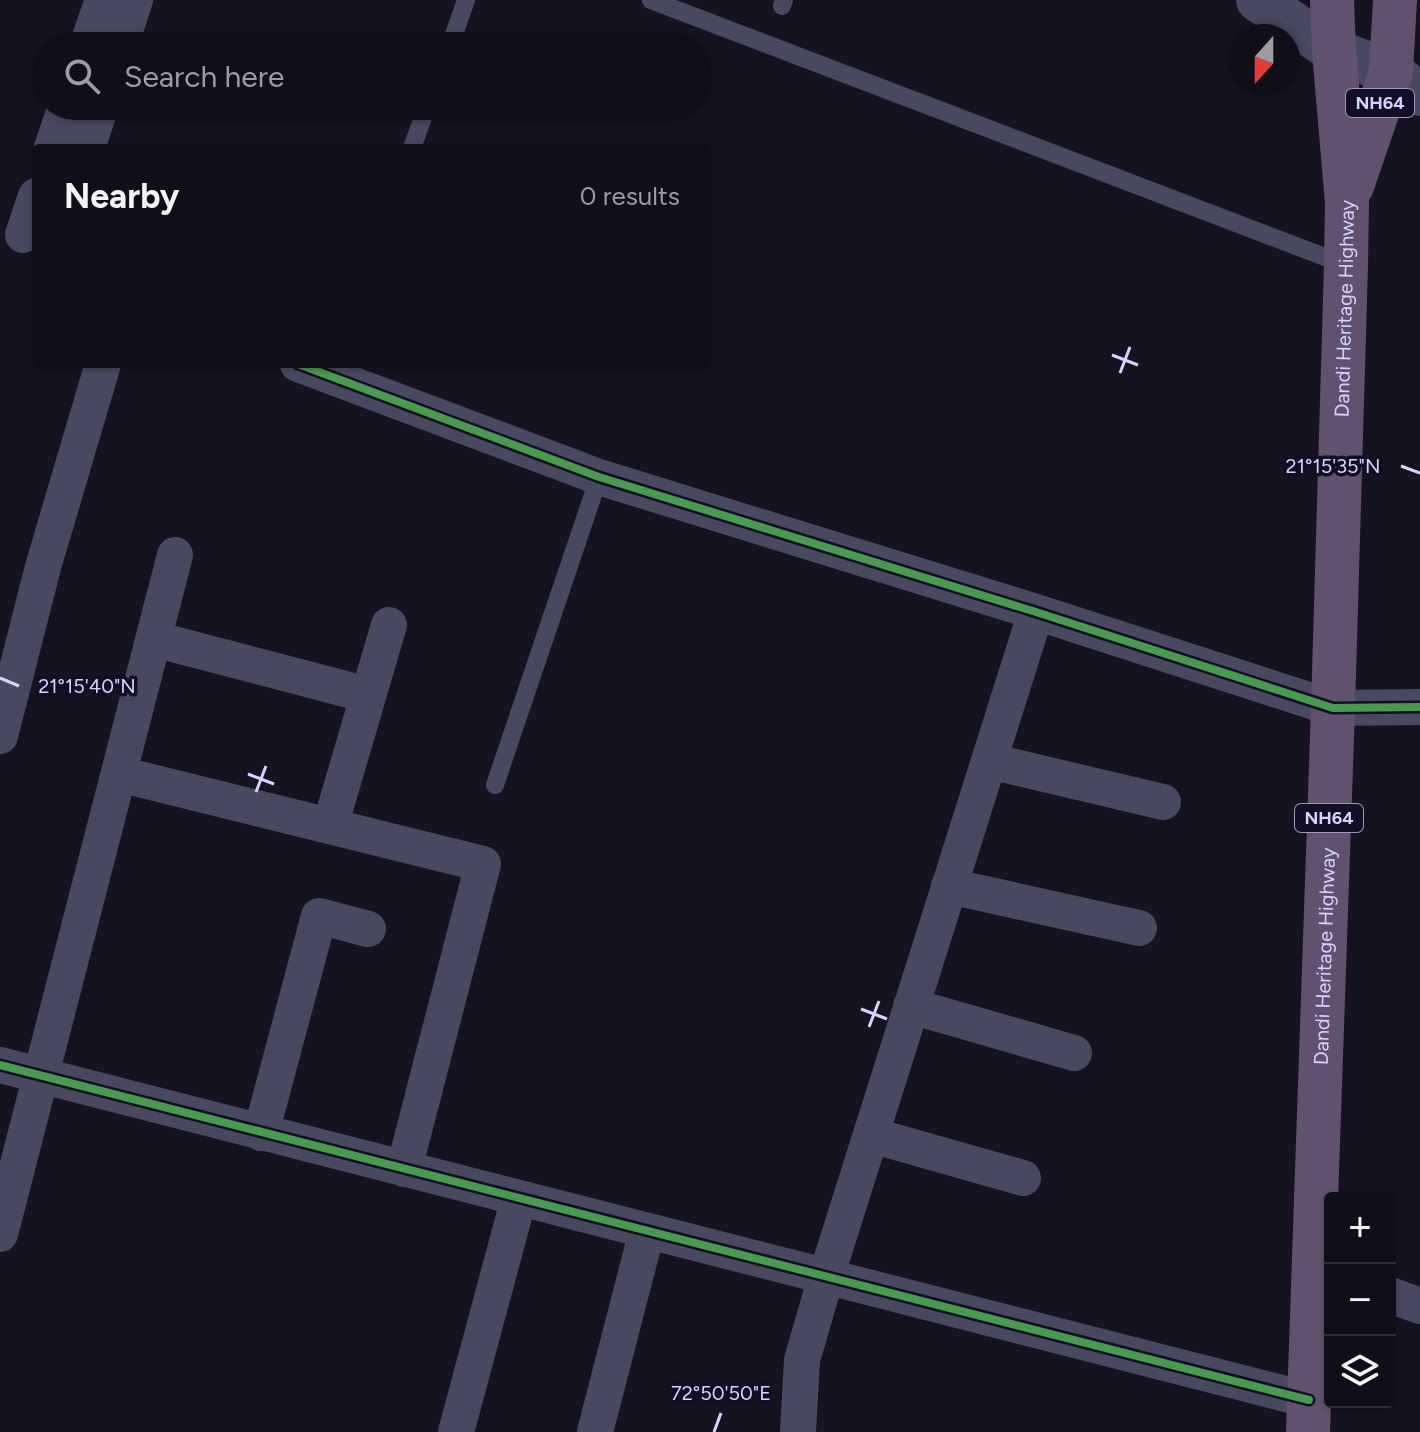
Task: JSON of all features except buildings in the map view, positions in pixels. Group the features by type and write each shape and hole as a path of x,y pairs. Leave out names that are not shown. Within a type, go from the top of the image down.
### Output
{"highway":[{"name":"Dandi Heritage Highway","path":"1308,1416 1322,1269 1333,708 1346,265 1347,203 1332,0"},
{"name":"NH64","path":"1347,203 1405,83 1395,0"}],"street":[{"path":"92,32 103,0"},
{"path":"125,32 135,0"},
{"path":"1258,0 1334,51 1405,83"},
{"path":"53,144 61,120"},
{"path":"88,144 96,120"},
{"path":"20,234 32,206"},
{"path":"0,736 43,567 102,368"},
{"path":"319,368 599,477 1036,612 1333,708 1420,707"},
{"path":"0,1234 175,555"},
{"path":"798,1432 802,1360 826,1277 1036,612"},
{"path":"330,826 389,625"},
{"path":"154,639 368,695"},
{"path":"989,761 1163,802"},
{"path":"119,774 483,864 404,1169"},
{"path":"949,886 1139,928"},
{"path":"261,1133 319,916 368,929"},
{"path":"911,1006 1074,1053"},
{"path":"0,1065 826,1277 1308,1416"},
{"path":"871,1135 1023,1178"},
{"path":"456,1432 519,1198"},
{"path":"595,1432 647,1231"},
{"path":"1396,1297 1420,1306"}],"lane":[{"path":"455,32 466,0"},
{"path":"651,0 1346,265"},
{"path":"413,144 422,120"},
{"path":"495,785 599,477"}],"cycle path":[{"path":"309,368 599,477 1036,612 1333,708 1420,707"},
{"path":"0,1065 1309,1400"}]}
